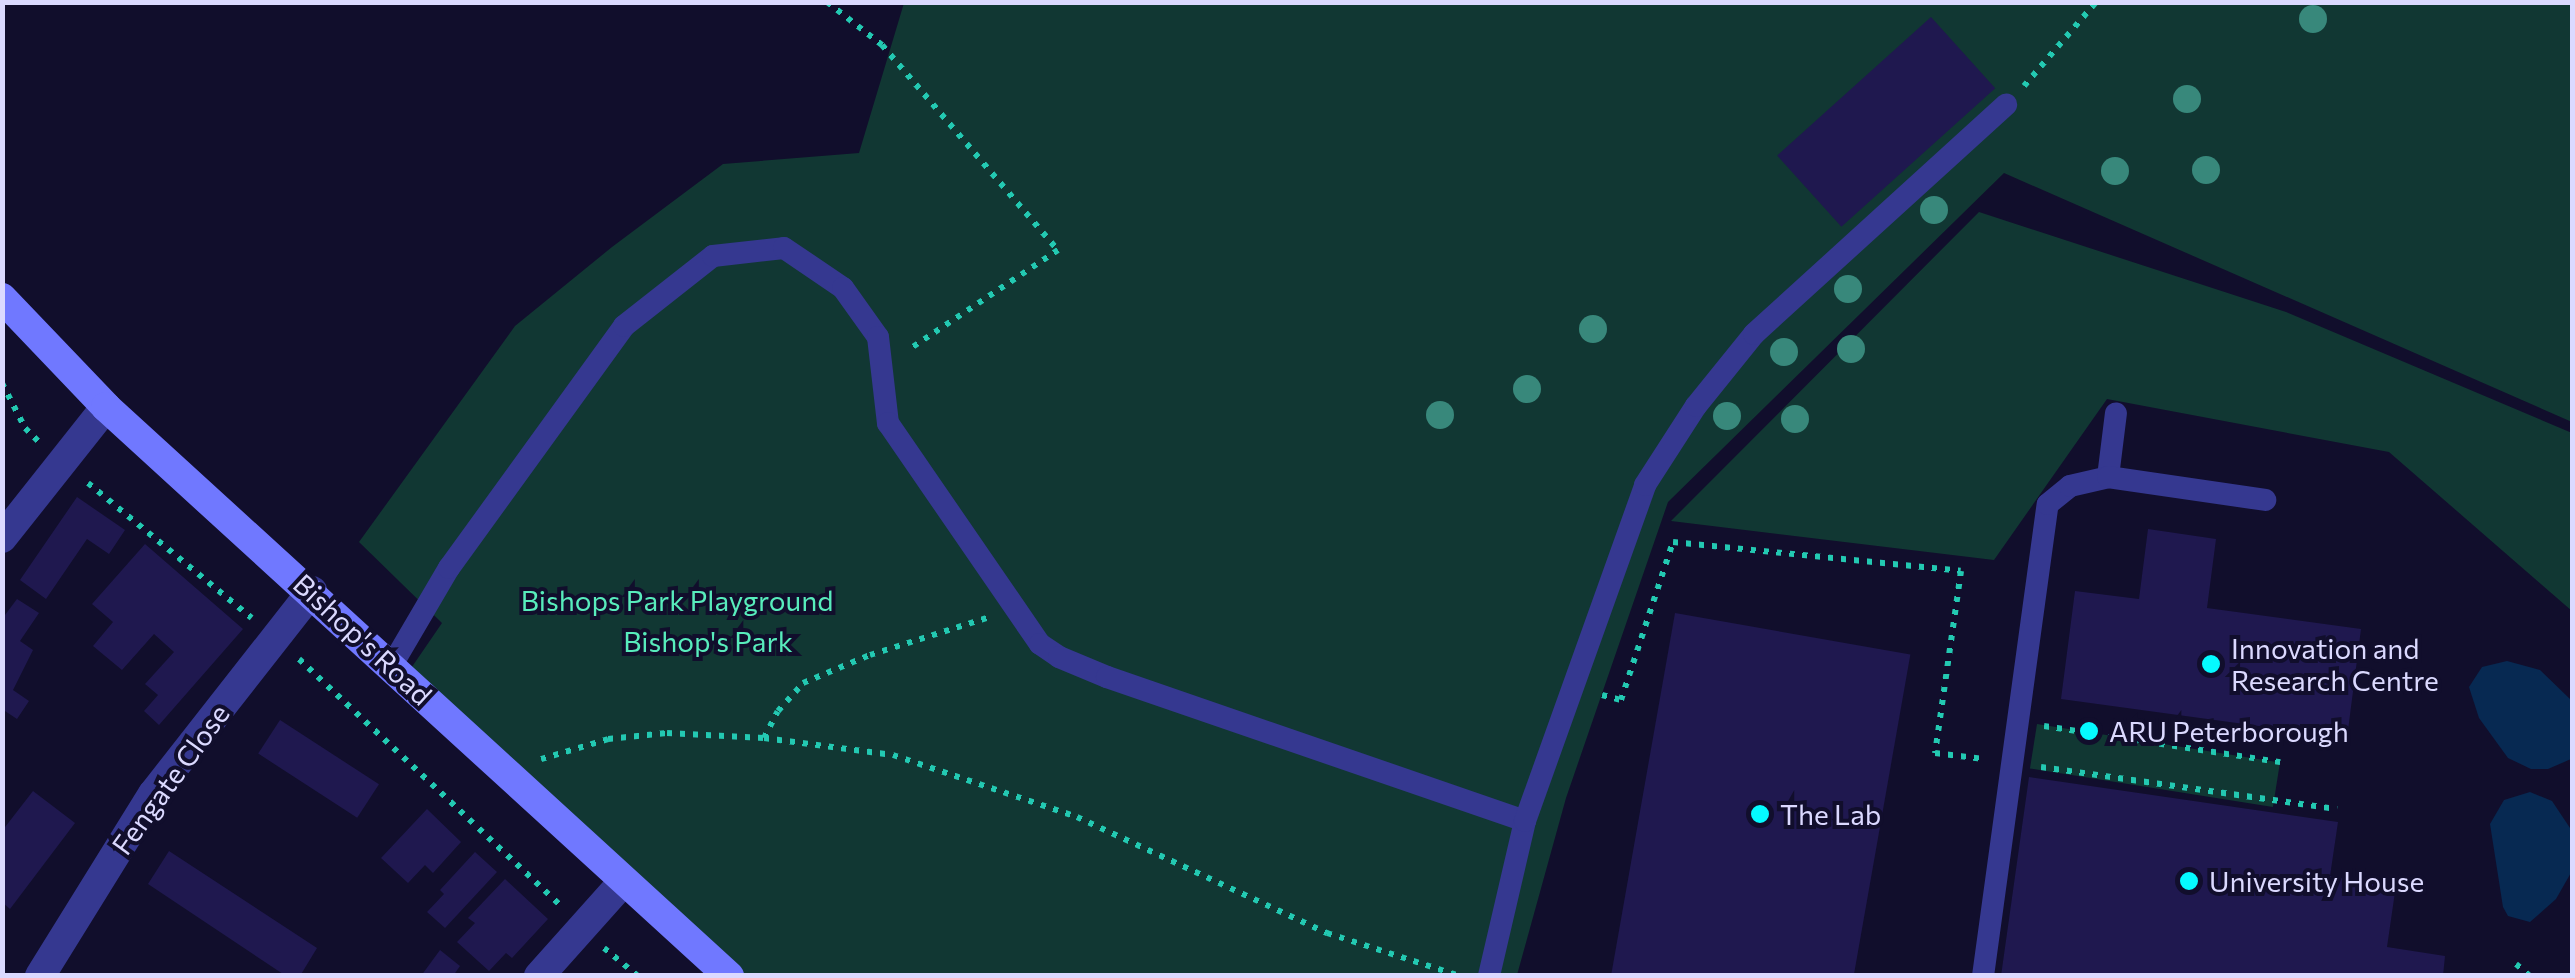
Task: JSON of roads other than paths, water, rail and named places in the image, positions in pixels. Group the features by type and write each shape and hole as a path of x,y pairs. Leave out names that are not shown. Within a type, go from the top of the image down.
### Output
{"street":[{"name":"Bishop's Road","path":"2,298 106,407 312,591 729,976"},
{"path":"2,538 106,407"},
{"name":"Fengate Close","path":"40,976 153,794 312,591"},
{"path":"539,976 623,882"}],"lane":[{"path":"1489,976 1525,820 1646,485 1696,406 1754,334 2006,106"},
{"path":"392,665 448,568 624,326 714,256 784,248 843,288 878,337 888,423 1040,644 1058,658 1525,820"},
{"path":"2108,476 2116,412"},
{"path":"1984,976 2048,504 2070,486 2108,476 2265,500"}],"water":[{"path":"2507,661 2540,670 2570,699 2571,759 2548,769 2531,769 2508,758 2479,718 2469,687 2482,667"},
{"path":"2530,792 2552,801 2572,831 2572,871 2556,899 2530,922 2508,916 2503,907 2490,824 2504,800"}],"place":[{"name":"Innovation and Research Centre","path":"2211,664"},
{"name":"ARU Peterborough","path":"2089,731"},
{"name":"The Lab","path":"1760,814"},
{"name":"University House","path":"2189,881"}],"park label":[{"name":"Bishops Park Playground","path":"677,600"},
{"name":"Bishop's Park","path":"708,641"}]}
